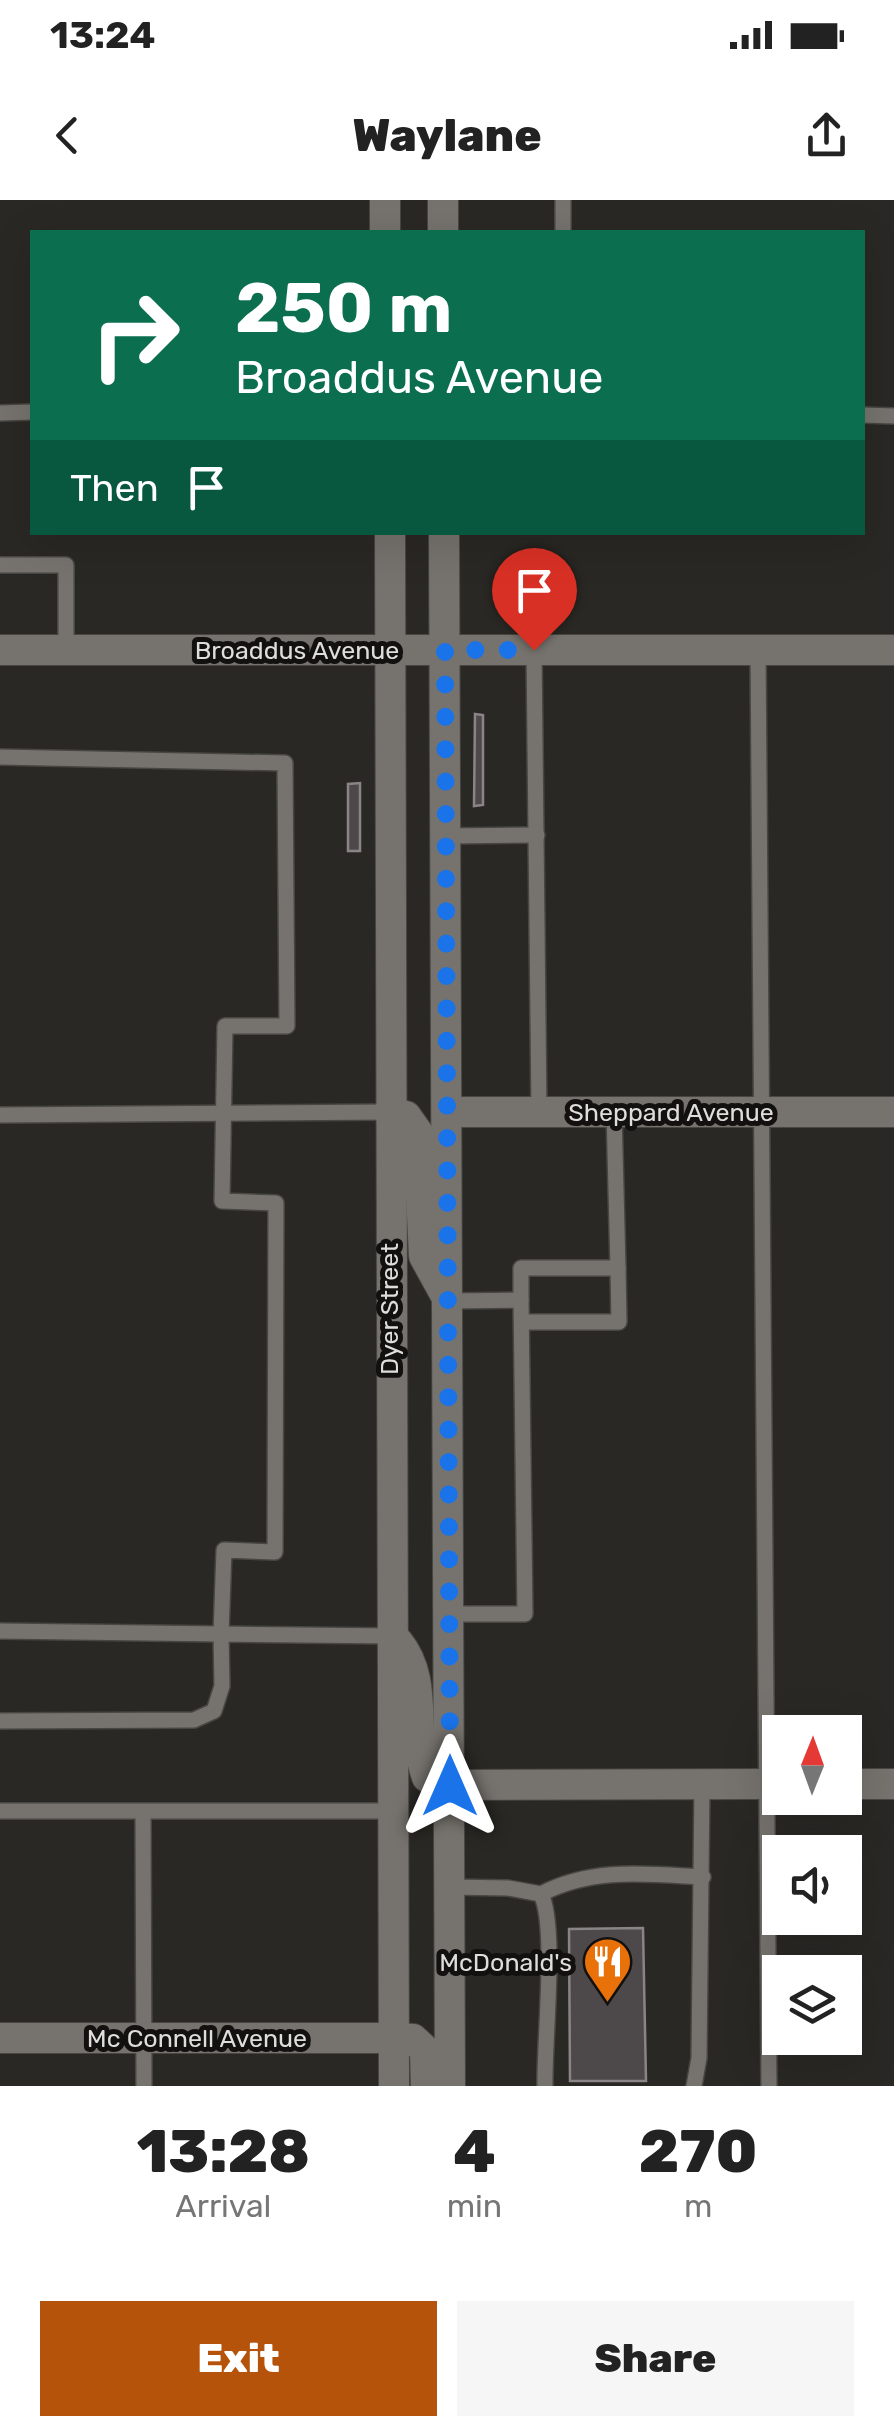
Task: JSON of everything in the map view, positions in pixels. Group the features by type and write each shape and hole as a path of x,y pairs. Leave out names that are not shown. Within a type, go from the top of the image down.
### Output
{"main road":[{"path":"385,200 386,230"},
{"path":"443,200 443,230"},
{"name":"Dyer Street","path":"390,535 394,2086"},
{"path":"444,535 450,2086"},
{"name":"Broaddus Avenue","path":"0,650 894,650"},
{"path":"390,1112 406,1116 418,1133 424,1256 449,1301"},
{"name":"Sheppard Avenue","path":"448,1112 894,1112"},
{"path":"393,1636 411,1658 420,1704 418,1753 428,1777 450,1786 762,1784"},
{"path":"862,1784 894,1784"},
{"name":"Mc Connell Avenue","path":"0,2038 394,2038"},
{"path":"394,2038 413,2039 425,2050 426,2086"}],"lane":[{"path":"563,200 563,230"},
{"path":"0,412 30,412"},
{"path":"865,416 894,416"},
{"path":"0,565 66,565 66,650"},
{"path":"534,650 539,1112"},
{"path":"758,650 772,1715"},
{"path":"0,757 285,763 287,1026 226,1026 222,1201 276,1203 275,1552 224,1550 222,1686 214,1711 194,1720 0,1721"},
{"path":"446,836 536,836"},
{"path":"0,1115 390,1112"},
{"path":"522,1322 618,1322 614,1112"},
{"path":"450,1614 525,1614 521,1268 618,1268"},
{"path":"449,1301 522,1300"},
{"path":"0,1630 393,1636"},
{"path":"694,2086 699,2058 702,1784"},
{"path":"0,1811 395,1812"},
{"path":"142,1812 144,2086"},
{"path":"768,2086 772,1815"},
{"path":"450,1888 508,1888 541,1894 570,1879 618,1873 703,1877"},
{"path":"541,1894 550,1913 545,2086"}],"building":[{"path":"475,714 483,715 483,805 474,806"},
{"path":"360,783 360,851 348,851 348,784"},
{"name":"McDonald's","path":"643,1928 646,2081 570,2081 569,1929"}],"place":[{"name":"McDonald's","path":"607,2004"}],"route":[{"path":"450,1786 445,650 534,650"}]}
